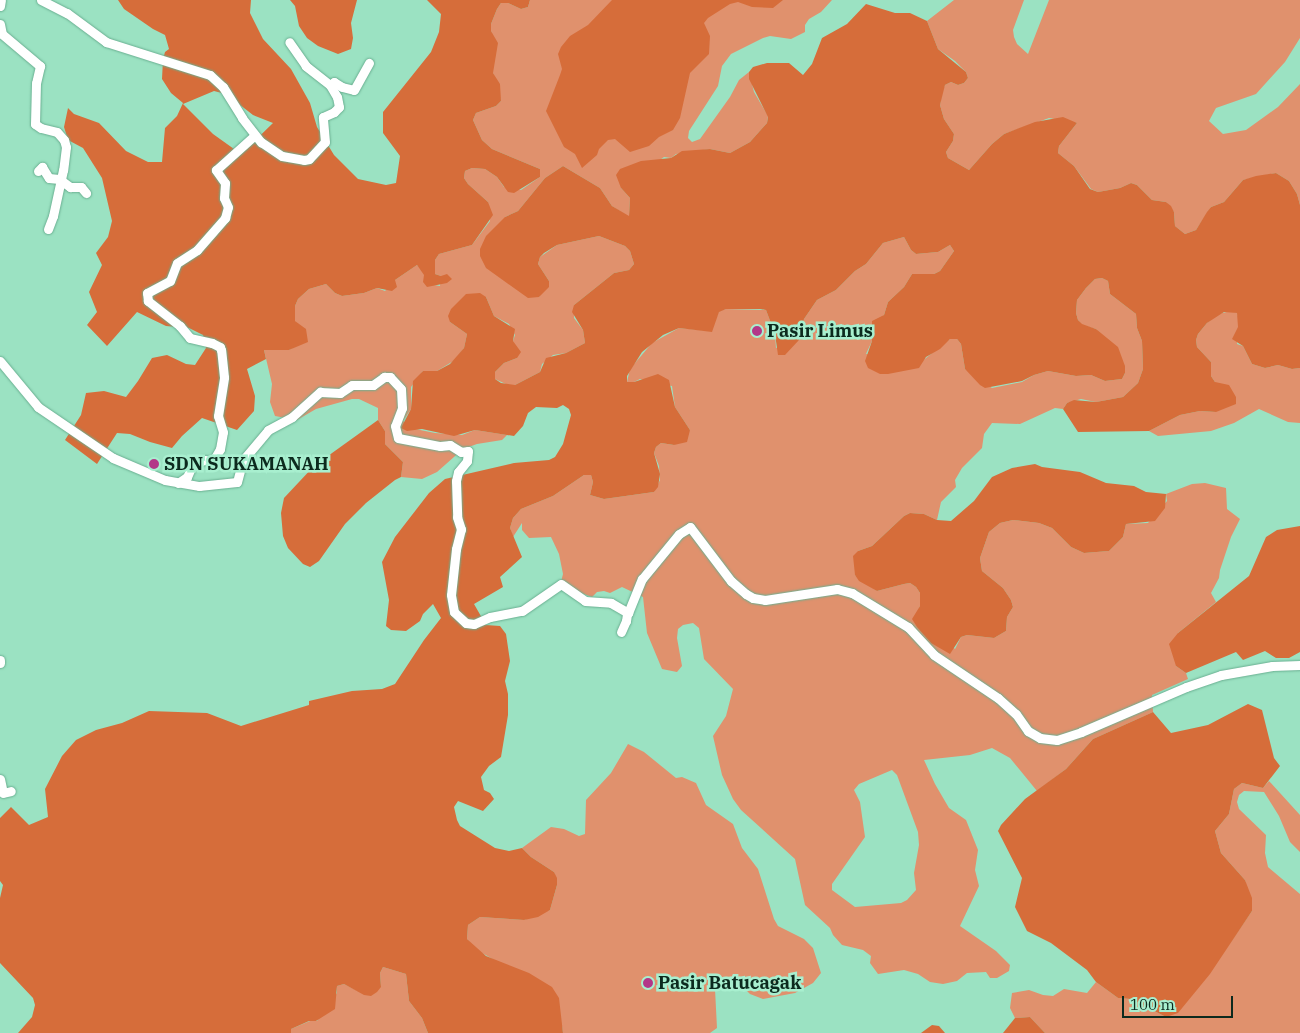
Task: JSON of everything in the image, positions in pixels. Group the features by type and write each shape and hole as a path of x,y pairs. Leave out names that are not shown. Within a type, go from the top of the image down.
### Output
{"street":[{"path":"0,6 1,0"},
{"path":"41,0 67,13 106,42 210,75 223,87 255,135 271,150 295,160 309,159 325,142 323,117 334,112 339,107 337,97 330,86 306,66 290,42"},
{"path":"0,24 2,34 40,66 36,84 34,120 38,126 57,132 64,140 66,146 53,216 48,229"},
{"path":"330,86 334,82 342,87 354,90 369,63"},
{"path":"175,483 187,477 190,467 195,463 204,460 213,461 220,449 223,432 218,416 224,377 221,350 220,347 208,342 190,338 180,326 148,301 147,293 170,281 177,263 202,244 225,218 228,207 224,198 225,183 216,170 255,135"},
{"path":"38,171 42,167 49,178 59,179 70,187 81,187 86,193"},
{"path":"0,361 26,394 46,414 125,465 175,483 199,486 237,482 243,460 268,430 292,418 320,392 340,393 352,385 373,385 384,377 390,377 401,388 402,408 396,426 398,438 440,446 450,445 461,452 468,451 467,462 458,472 456,481 457,516 461,528 456,549 450,595 454,612 461,620 474,624 490,617 522,611 561,584 585,602 611,603 627,614"},
{"path":"621,632 642,579 679,534 690,527 731,581 746,594 753,598 765,600 837,589 852,593 908,626 937,657 998,698 1016,714 1028,732 1040,738 1050,740 1081,732 1186,687 1221,675 1272,666 1300,665"},
{"path":"0,779 3,793 12,791"}],"shaded area":[{"path":"118,0 251,0 250,13 263,39 291,69 310,103 317,127 334,155 358,179 386,185 396,183 400,156 383,133 383,112 431,52 439,32 441,14 427,0 530,0 528,7 521,9 508,3 501,3 497,9 491,24 491,31 498,43 493,73 500,84 501,101 496,106 476,113 473,120 482,140 492,149 540,169 540,177 514,193 508,192 497,177 485,169 472,168 465,171 464,178 488,202 493,215 472,245 439,254 435,260 435,274 441,276 447,274 452,279 447,283 427,287 423,282 424,275 417,265 395,280 397,287 392,291 377,288 364,293 342,296 335,293 326,284 309,289 298,299 295,306 295,321 306,329 308,342 289,350 264,350 266,359 247,369 255,396 254,411 237,430 202,418 172,448 130,434 117,433 97,464 65,440 81,415 86,393 104,391 126,397 152,358 167,355 186,364 195,365 206,348 203,335 189,328 166,326 137,312 107,346 87,325 97,312 89,292 102,265 96,253 108,237 112,221 102,178 83,148 68,140 64,127 68,108 74,114 99,123 126,151 148,162 162,162 165,128 177,116 183,103 171,93 162,79 163,59 165,52 169,49 165,35 124,9","holes":["214,91 226,94 253,115 273,123 241,154 213,134 183,104"]},
{"path":"290,0 357,0 351,23 353,38 351,49 338,54 318,46 307,38 299,26 295,6"},
{"path":"530,0 832,0 821,12 809,19 805,25 805,32 791,39 770,36 763,38 731,54 722,66 718,86 689,131 688,138 692,142 700,139 730,97 739,80 749,72 754,92 768,116 767,123 750,142 730,153 710,149 676,154 671,158 664,157 621,188 630,198 629,217 612,206 600,188 563,166 545,178 518,211 505,217 532,296 539,297 549,281 538,264 540,257 557,245 599,236 625,246 630,251 634,264 629,270 614,273 574,305 574,318 583,330 585,343 566,353 553,355 542,364 540,372 515,385 508,385 495,379 495,372 504,363 517,358 513,341 515,335 509,324 494,316 486,297 450,322 467,334 464,348 455,360 437,371 423,371 411,387 411,409 403,421 415,429 435,433 462,435 475,430 507,435 502,440 477,444 463,449 437,472 422,479 401,477 403,462 385,444 385,431 378,420 378,408 359,399 352,399 316,409 297,420 275,416 270,402 272,384 264,350 289,350 302,343 295,321 295,306 298,299 309,289 326,284 335,293 342,296 364,293 377,288 385,291 395,280 417,265 434,285 440,286 441,276 435,274 435,260 439,254 472,245 490,221 488,202 468,184 464,178 465,171 472,168 485,169 497,177 504,187 521,190 540,177 540,169 492,149 482,140 473,120 476,113 496,106 501,101 493,73 493,38 491,31 491,24 497,9 501,3 508,3 521,9 528,7"},
{"path":"612,0 783,0 773,8 752,7 738,2 730,4 708,18 704,23 710,36 709,54 690,73 680,118 673,130 659,137 649,146 630,152 615,139 608,140 599,149 597,155 582,168 575,154 564,147 546,111 562,69 558,54 561,47 570,36 588,25"},
{"path":"954,0 1024,0 1013,30 1017,44 1028,54 1049,0 1300,0 1300,38 1285,62 1256,94 1216,108 1209,121 1223,134 1246,130 1278,107 1300,84 1300,205 1297,194 1289,181 1276,173 1243,180 1224,202 1211,207 1196,230 1185,234 1175,226 1174,212 1166,202 1152,200 1137,185 1131,183 1120,188 1098,192 1091,189 1074,166 1058,153 1059,146 1077,123 1049,118 1004,134 992,144 969,170 948,158 946,152 953,141 954,134 944,119 940,105 942,92 945,85 951,82 958,85 964,83 968,78 966,72 955,61 938,49 927,21"},
{"path":"866,4 895,13 910,13 927,21 938,49 966,72 968,78 964,83 958,85 951,82 945,85 940,105 944,119 954,134 953,141 946,152 948,158 969,170 992,144 1004,134 1035,122 1063,117 1077,123 1059,146 1058,153 1074,166 1090,189 1098,192 1120,188 1131,183 1137,185 1152,200 1166,202 1171,206 1174,212 1175,226 1185,234 1196,230 1211,207 1224,202 1243,180 1276,173 1289,181 1297,194 1300,205 1300,368 1292,369 1278,365 1265,368 1252,364 1243,346 1232,339 1238,327 1237,313 1224,312 1207,323 1198,334 1196,340 1197,347 1211,362 1211,376 1215,382 1229,385 1236,397 1236,404 1216,412 1200,411 1180,415 1149,431 1078,432 1063,409 1067,403 1074,400 1096,402 1123,397 1138,383 1143,369 1142,341 1137,328 1136,314 1110,294 1108,281 1102,278 1095,279 1077,300 1076,313 1078,320 1082,324 1096,329 1118,347 1125,366 1125,373 1122,379 1105,381 1091,375 1076,376 1048,371 1022,381 985,388 965,369 961,344 957,339 950,339 940,349 926,357 919,368 880,374 868,368 865,361 872,341 872,321 884,315 888,302 904,287 912,274 934,274 940,271 954,251 950,245 938,252 916,254 911,250 904,237 883,243 866,264 855,271 836,290 817,300 804,319 799,340 785,355 778,355 775,334 766,310 760,309 726,309 719,312 712,332 679,328 663,335 642,352 627,376 627,382 634,382 658,374 669,380 675,407 690,430 687,442 674,445 661,443 656,447 654,453 660,474 658,487 654,492 604,499 590,495 593,482 591,475 584,475 553,496 521,509 513,518 510,528 522,557 500,577 503,587 474,604 486,625 500,626 506,634 510,661 505,681 508,694 508,715 501,757 489,766 481,777 484,790 490,793 494,799 483,811 458,801 454,807 457,820 460,826 495,848 509,851 522,848 531,857 554,872 557,878 557,885 550,910 538,917 524,920 480,917 468,925 467,939 486,956 529,973 552,987 559,998 563,1033 428,1033 422,1018 409,1001 406,974 383,967 380,973 381,987 377,992 371,996 364,995 344,984 337,986 335,1009 316,1021 309,1021 291,1029 291,1033 18,1033 32,1017 35,1005 33,998 0,963 0,898 3,885 0,881 0,818 11,807 29,825 48,817 45,789 62,756 76,740 96,730 122,723 149,711 207,713 241,726 309,705 309,701 352,691 382,689 395,684 441,618 433,604 423,614 420,621 406,631 391,630 386,626 389,600 382,562 395,537 429,493 445,479 514,463 549,460 555,457 563,444 571,415 569,409 563,405 557,408 536,407 528,413 523,426 514,436 475,430 454,436 422,429 407,431 401,428 411,409 413,381 423,371 437,371 450,364 464,348 467,334 450,322 448,316 451,309 466,294 480,293 486,297 494,316 515,329 513,341 521,352 517,358 504,363 495,372 495,379 501,383 515,385 540,372 546,358 566,353 585,343 583,330 572,312 574,305 614,273 629,270 634,264 630,251 625,246 599,236 557,245 540,257 538,264 549,281 549,287 539,297 528,298 486,268 480,256 480,249 486,236 505,217 518,211 545,178 563,166 600,188 612,206 629,216 630,198 621,188 616,175 620,169 641,161 671,158 682,151 710,149 730,153 750,142 767,123 768,117 749,79 749,72 753,67 767,63 789,63 803,75 812,64 822,38 847,24"},
{"path":"904,237 911,250 916,254 938,252 950,245 954,251 940,271 934,274 912,274 904,287 888,302 884,315 871,327 872,341 866,354 921,362 950,339 957,339 961,344 965,369 992,388 1022,382 1034,375 1048,371 1076,376 1091,375 1105,381 1122,379 1125,373 1124,366 1096,329 1082,325 1076,313 1077,300 1095,279 1102,278 1108,281 1110,294 1136,314 1137,328 1142,341 1143,369 1138,383 1123,397 1096,402 1081,399 1067,403 1063,409 1055,408 1020,424 992,423 984,434 982,448 962,468 955,480 956,487 941,502 937,520 924,514 910,513 904,516 872,546 858,551 855,575 877,591 910,583 916,587 920,593 920,606 917,613 955,649 961,637 967,635 994,638 1006,631 1007,617 1013,607 1011,600 1003,588 982,571 980,558 989,532 1000,523 1013,520 1039,523 1052,528 1071,547 1084,553 1109,551 1123,537 1126,524 1148,523 1167,501 1166,494 1192,484 1205,483 1226,488 1227,509 1240,519 1231,537 1219,578 1211,593 1216,602 1178,633 1176,666 1186,673 1188,679 1152,695 1153,712 1093,739 1066,769 1037,791 1010,758 992,748 970,755 924,760 949,808 966,820 978,850 975,870 979,886 960,926 996,951 1010,965 1009,971 997,978 990,978 986,972 967,973 957,981 943,984 930,982 918,974 904,970 878,974 870,963 871,956 863,950 842,945 833,935 830,928 805,905 795,859 741,810 733,799 722,775 713,736 726,716 733,689 704,659 699,628 693,623 683,625 678,629 677,638 682,666 677,672 662,669 647,633 643,597 622,587 610,593 604,591 597,592 592,597 581,593 561,582 563,574 559,554 551,537 529,538 522,530 522,523 513,537 510,528 513,518 521,509 553,496 584,475 591,475 593,482 590,495 604,499 654,492 660,480 659,466 654,453 656,447 661,443 674,445 690,430 675,407 672,386 640,379 634,382 627,382 630,369 652,343 679,328 711,331 719,311 726,309 766,310 775,334 776,348 799,340 804,319 817,300 836,290 855,271 866,264 883,243","holes":["892,770 897,775 918,832 919,845 914,873 916,890 907,900 901,903 855,907 832,890 832,884 865,837 860,802 854,790 859,784"]},
{"path":"1231,311 1237,313 1239,320 1237,344 1243,346 1252,364 1265,368 1278,365 1292,369 1300,368 1300,423 1288,422 1259,409 1234,423 1211,431 1158,436 1149,431 1180,415 1200,411 1216,412 1215,382 1211,376 1211,362 1197,347 1196,340 1198,334 1207,323 1218,314"},
{"path":"378,420 385,431 385,444 403,462 401,477 366,503 345,524 319,561 310,567 303,564 288,548 283,536 281,513 284,498 314,466"},
{"path":"1035,464 1042,467 1080,472 1106,483 1134,486 1146,492 1166,494 1165,508 1155,521 1126,524 1123,537 1109,551 1084,553 1071,547 1052,528 1039,523 1013,520 1000,523 989,532 980,558 982,571 1003,588 1011,600 1013,607 1007,617 1006,631 994,638 967,635 961,637 950,654 931,643 912,619 920,606 920,593 916,587 910,583 877,591 859,581 855,575 853,556 858,551 872,546 904,516 910,513 924,514 937,520 951,521 974,501 992,477 1012,468"},
{"path":"1300,526 1300,652 1289,658 1276,658 1265,651 1243,660 1236,652 1186,673 1176,666 1169,644 1178,633 1249,576 1266,537 1277,530"},
{"path":"1248,704 1262,710 1274,758 1280,766 1263,788 1242,783 1234,789 1229,814 1215,831 1221,853 1245,880 1252,898 1252,911 1210,974 1178,1013 1166,1017 1131,999 1118,998 1096,982 1087,970 1051,943 1027,931 1015,907 1022,878 998,831 1001,825 1025,799 1066,769 1093,739 1153,712 1171,733 1208,725"},
{"path":"628,744 644,752 676,778 682,777 696,783 706,805 733,824 742,848 758,869 778,926 804,939 813,948 821,973 813,983 795,993 763,999 750,994 740,984 721,985 715,989 717,1028 710,1033 563,1033 562,1026 498,962 475,949 467,939 468,925 480,917 524,920 550,910 557,885 554,872 531,857 522,848 551,827 564,829 579,836 585,834 586,800 611,773"},
{"path":"1269,781 1300,815 1300,852 1290,842 1279,816 1264,792 1244,791 1239,795 1237,802 1239,809 1266,835 1265,853 1268,867 1300,894 1300,1033 1045,1033 1030,1017 1015,1018 1010,1008 1012,993 1029,990 1053,996 1064,989 1087,993 1096,982 1118,998 1131,999 1166,1017 1221,956 1252,911 1245,880 1221,853 1215,831 1229,814 1234,789 1242,783 1263,788"},
{"path":"383,967 406,974 409,1001 422,1018 428,1033 291,1033 291,1029 310,1021 317,1021 337,993 337,986 344,984 358,991 381,987 380,973"},
{"path":"1030,1017 1045,1033 1003,1033 1015,1018"},
{"path":"932,1025 939,1026 945,1033 921,1033"}],"place":[{"name":"Pasir Limus","path":"757,331"},
{"name":"SDN SUKAMANAH","path":"154,464"},
{"name":"Pasir Batucagak","path":"648,983"}]}
